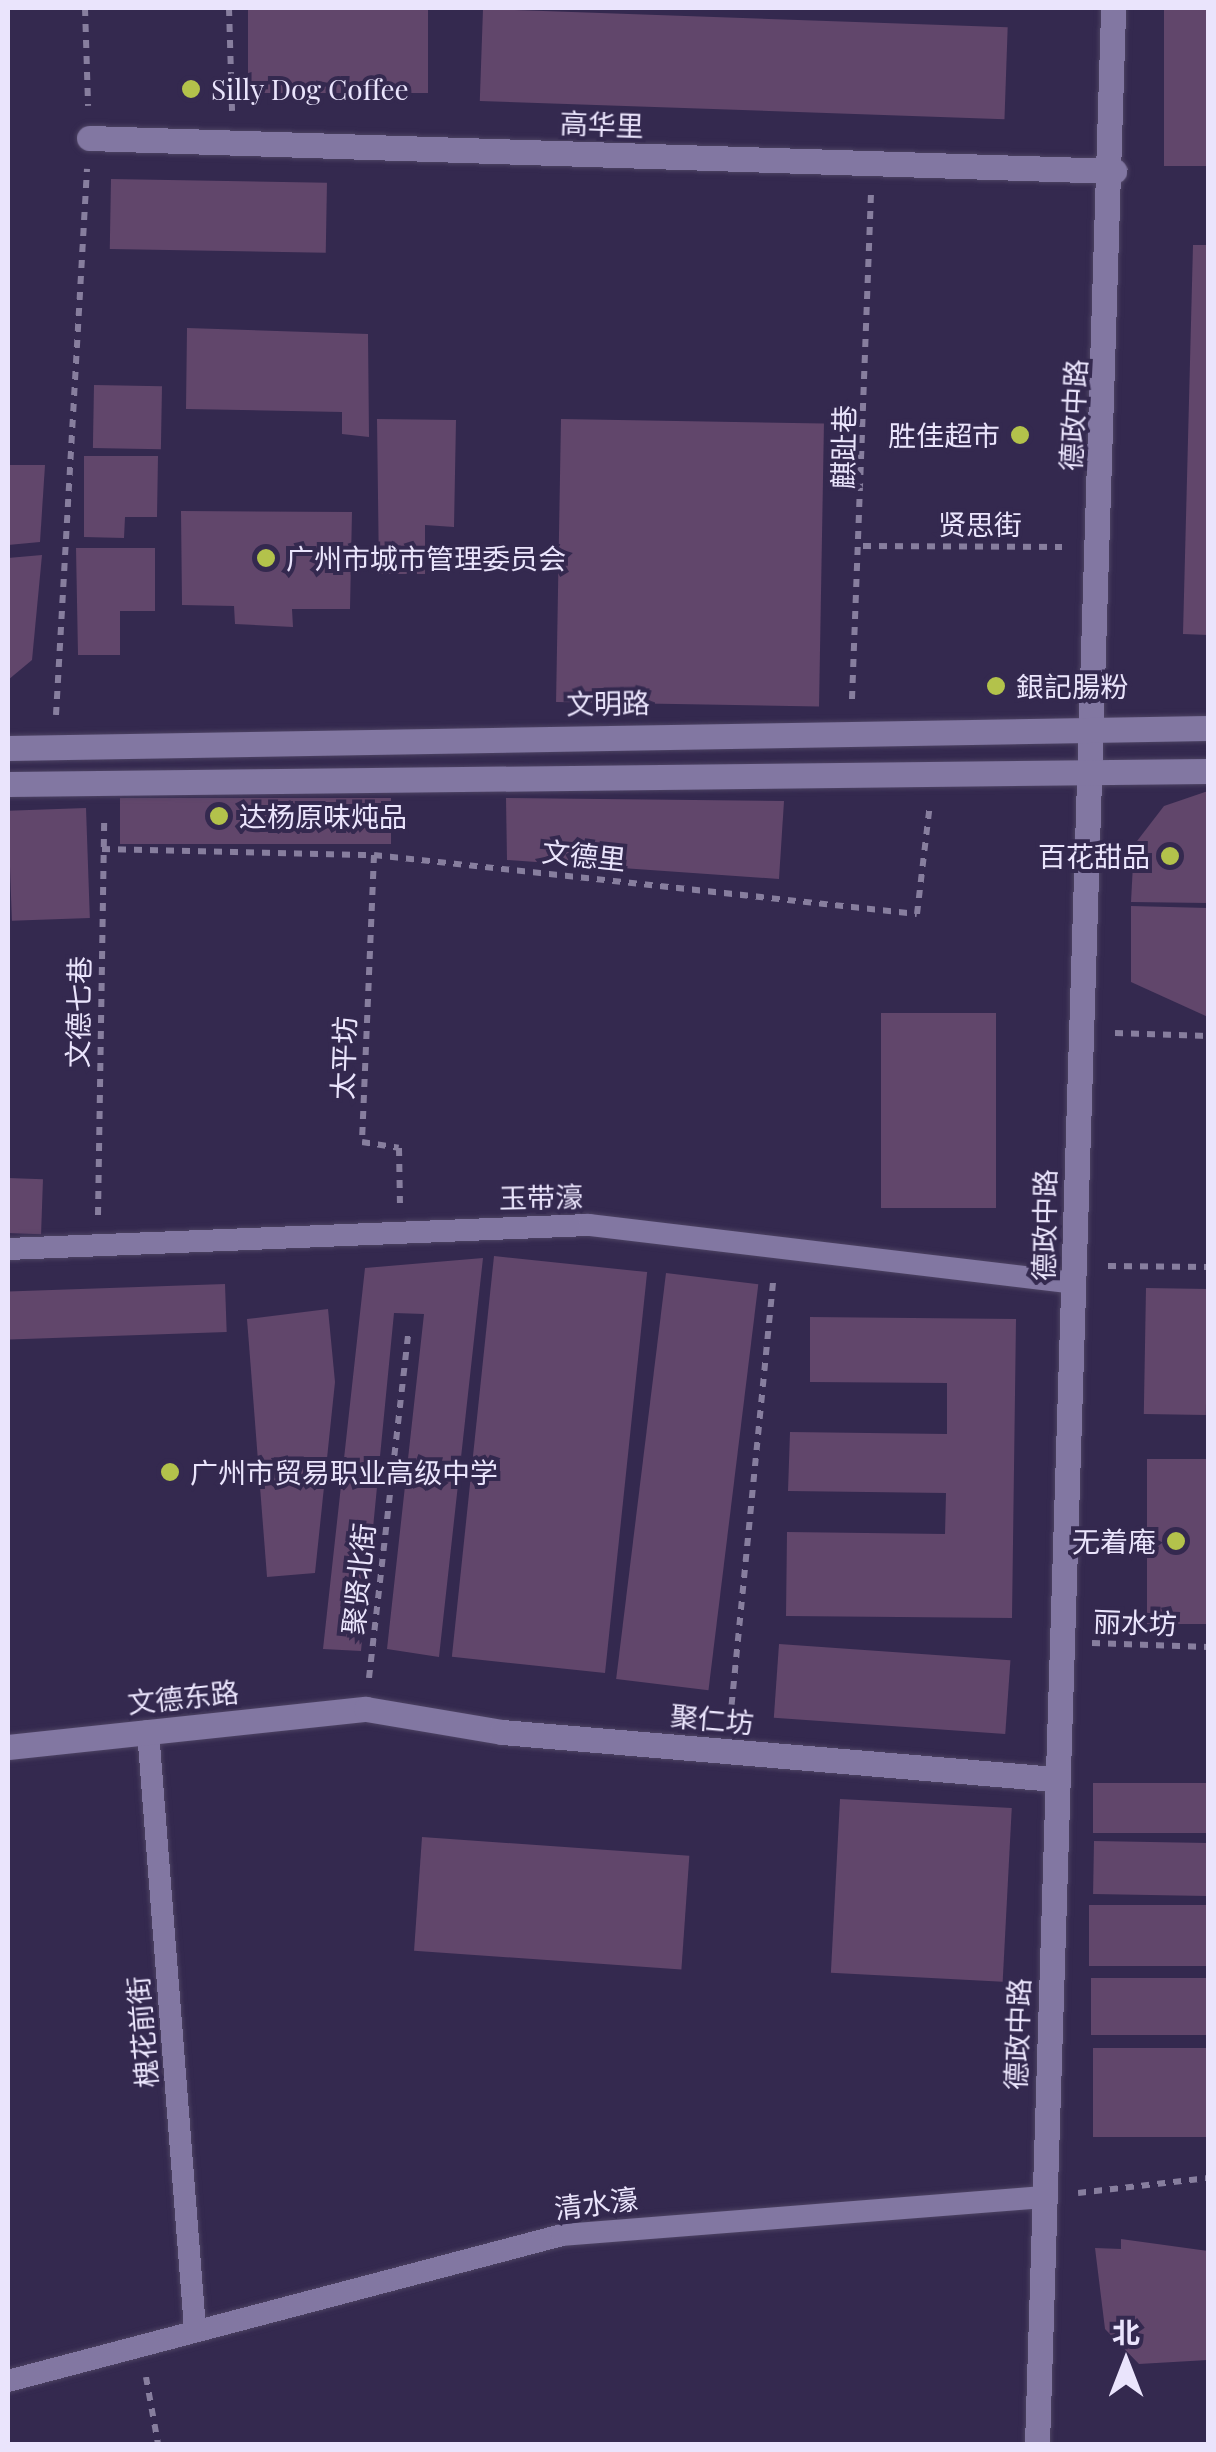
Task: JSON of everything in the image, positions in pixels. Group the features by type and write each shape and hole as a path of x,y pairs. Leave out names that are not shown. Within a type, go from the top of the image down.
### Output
{"street":[{"name":"德政中路","path":"1037,2444 1088,730 1114,171 1113,8"},
{"name":"高华里","path":"89,138 1114,171"},
{"name":"文明路","path":"8,748 54,744 852,730 1208,728"},
{"path":"8,784 1208,771"},
{"name":"聚仁坊","path":"366,1709 502,1732 1055,1779"},
{"name":"文德东路","path":"8,1747 366,1709"}],"lane":[{"name":"玉带濠","path":"8,1249 589,1224 776,1249 1073,1274"},
{"name":"槐花前街","path":"148,1730 195,2328"},
{"name":"清水濠","path":"8,2381 195,2328 562,2235 1042,2197"}],"path":[{"path":"54,744 89,138 85,8"},
{"path":"229,8 232,143"},
{"name":"麒趾巷","path":"852,730 851,575 863,546 872,163"},
{"name":"贤思街","path":"863,546 1097,548"},
{"name":"文德里","path":"102,849 374,855 917,914 933,771"},
{"name":"文德七巷","path":"98,1243 106,781"},
{"name":"太平坊","path":"374,855 362,1142 399,1148 400,1232"},
{"path":"1079,1031 1208,1036"},
{"path":"727,1751 776,1249"},
{"path":"1073,1274 1208,1267"},
{"name":"聚贤北街","path":"366,1709 408,1334"},
{"name":"丽水坊","path":"1061,1642 1208,1647"},
{"path":"1042,2197 1208,2178"},
{"path":"140,2346 158,2444"}],"building":[{"path":"248,8 428,8 428,93 248,93"},
{"path":"1164,8 1208,8 1208,166 1164,166"},
{"path":"483,9 1008,27 1004,119 480,101"},
{"path":"111,179 327,183 326,253 110,249"},
{"path":"1193,245 1208,245 1208,635 1183,634"},
{"path":"187,328 368,334 369,437 342,434 342,412 186,409"},
{"path":"94,385 162,386 161,449 93,448"},
{"path":"377,419 456,420 454,527 425,525 425,574 379,574"},
{"path":"561,419 824,424 819,707 556,702"},
{"path":"84,456 158,456 157,517 125,517 124,538 84,537"},
{"path":"8,465 45,465 40,542 8,545"},
{"name":"广州市城市管理委员会","path":"181,511 352,512 350,609 292,609 293,627 235,624 234,606 182,605"},
{"path":"76,548 155,548 155,611 120,611 120,655 78,655"},
{"path":"42,555 32,660 8,680 8,558"},
{"path":"1208,791 1208,903 1131,902 1134,845 1164,806"},
{"path":"120,798 391,798 391,844 120,844"},
{"path":"506,798 784,801 779,879 507,860"},
{"path":"86,808 90,918 12,921 8,811"},
{"path":"1131,906 1208,908 1208,1017 1131,982"},
{"path":"881,1013 996,1013 996,1208 881,1208"},
{"path":"8,1178 43,1179 41,1234 8,1233"},
{"path":"494,1256 647,1272 605,1673 452,1657"},
{"path":"483,1258 439,1657 387,1649 424,1314 394,1313 361,1651 323,1649 365,1268"},
{"path":"666,1273 758,1284 708,1690 616,1679"},
{"path":"225,1284 227,1332 10,1340 8,1292"},
{"path":"1146,1288 1208,1289 1206,1415 1144,1414"},
{"path":"328,1309 335,1382 315,1573 267,1577 247,1319"},
{"path":"810,1317 1016,1319 1012,1618 786,1616 787,1532 945,1534 946,1493 788,1491 790,1432 947,1434 947,1383 810,1382"},
{"name":"无着庵","path":"1147,1459 1208,1459 1208,1624 1147,1624"},
{"path":"779,1644 1010,1660 1005,1734 774,1718"},
{"path":"1093,1783 1208,1783 1208,1833 1093,1833"},
{"path":"840,1799 1012,1808 1003,1982 831,1973"},
{"path":"422,1837 689,1856 681,1969 414,1951"},
{"path":"1094,1841 1208,1843 1207,1896 1093,1894"},
{"path":"1089,1905 1208,1905 1208,1966 1089,1966"},
{"path":"1091,1978 1208,1978 1208,2035 1091,2035"},
{"path":"1093,2048 1208,2048 1208,2137 1093,2137"},
{"path":"1121,2239 1208,2251 1208,2360 1139,2364 1105,2329 1095,2248 1121,2249"}],"place":[{"name":"Silly Dog Coffee","path":"191,89"},
{"name":"胜佳超市","path":"1020,435"},
{"name":"广州市城市管理委员会","path":"266,558"},
{"name":"銀記腸粉","path":"996,686"},
{"name":"达杨原味炖品","path":"219,816"},
{"name":"百花甜品","path":"1170,856"},
{"name":"广州市贸易职业高级中学","path":"170,1472"},
{"name":"无着庵","path":"1176,1541"}]}
